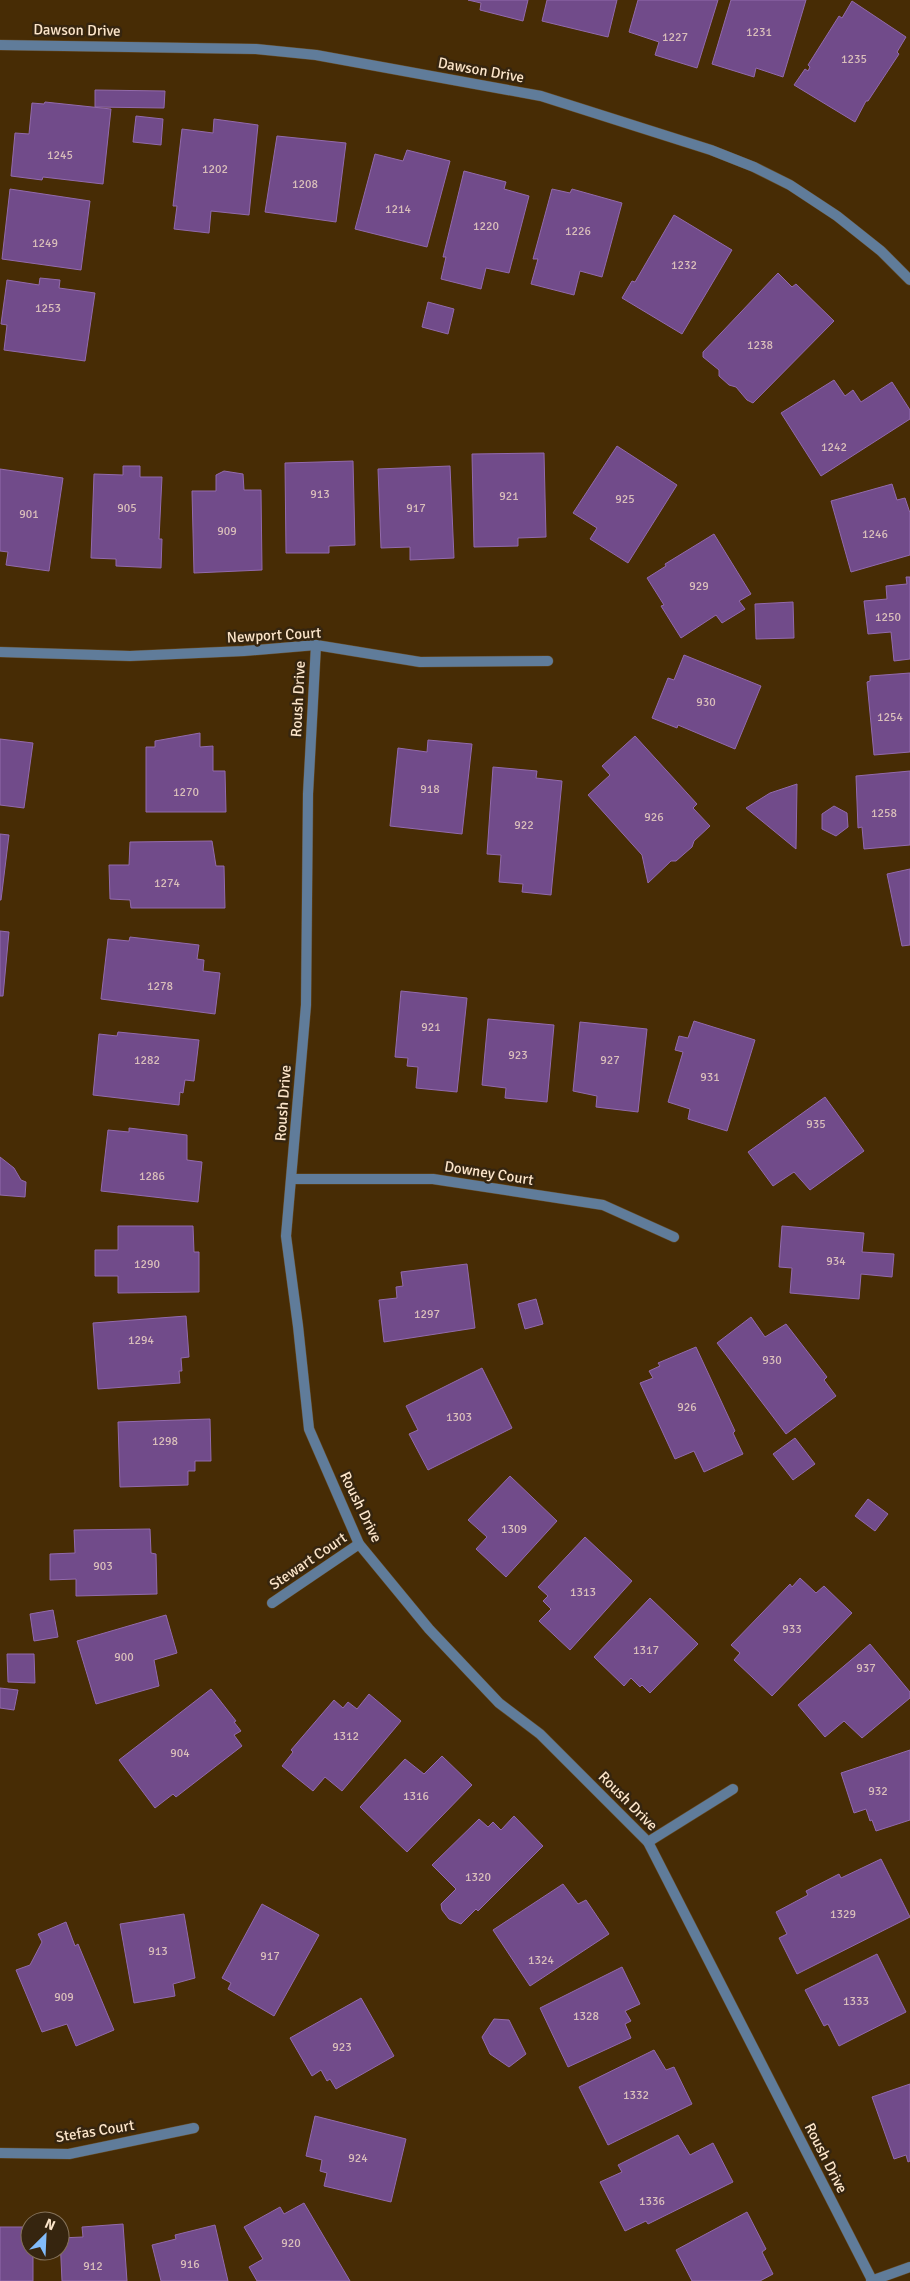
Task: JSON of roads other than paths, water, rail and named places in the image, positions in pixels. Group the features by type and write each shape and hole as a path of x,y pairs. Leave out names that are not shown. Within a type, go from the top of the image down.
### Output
{"street":[{"name":"Dawson Drive","path":"0,45 256,49 316,55 541,96 710,150 754,167 790,185 837,216 881,252 910,280"},
{"name":"Newport Court","path":"0,652 130,656 244,652 316,645 420,662 548,661"},
{"name":"Roush Drive","path":"316,645 307,802 306,1005 286,1236 309,1429 360,1544 429,1630 499,1703 540,1734 648,1842 871,2281"},
{"name":"Downey Court","path":"292,1179 433,1179 602,1206 674,1237"},
{"name":"Stewart Court","path":"272,1603 360,1544"},
{"path":"648,1842 733,1789"},
{"name":"Stefas Court","path":"0,2153 69,2154 194,2128"},
{"path":"871,2281 910,2267"}]}
